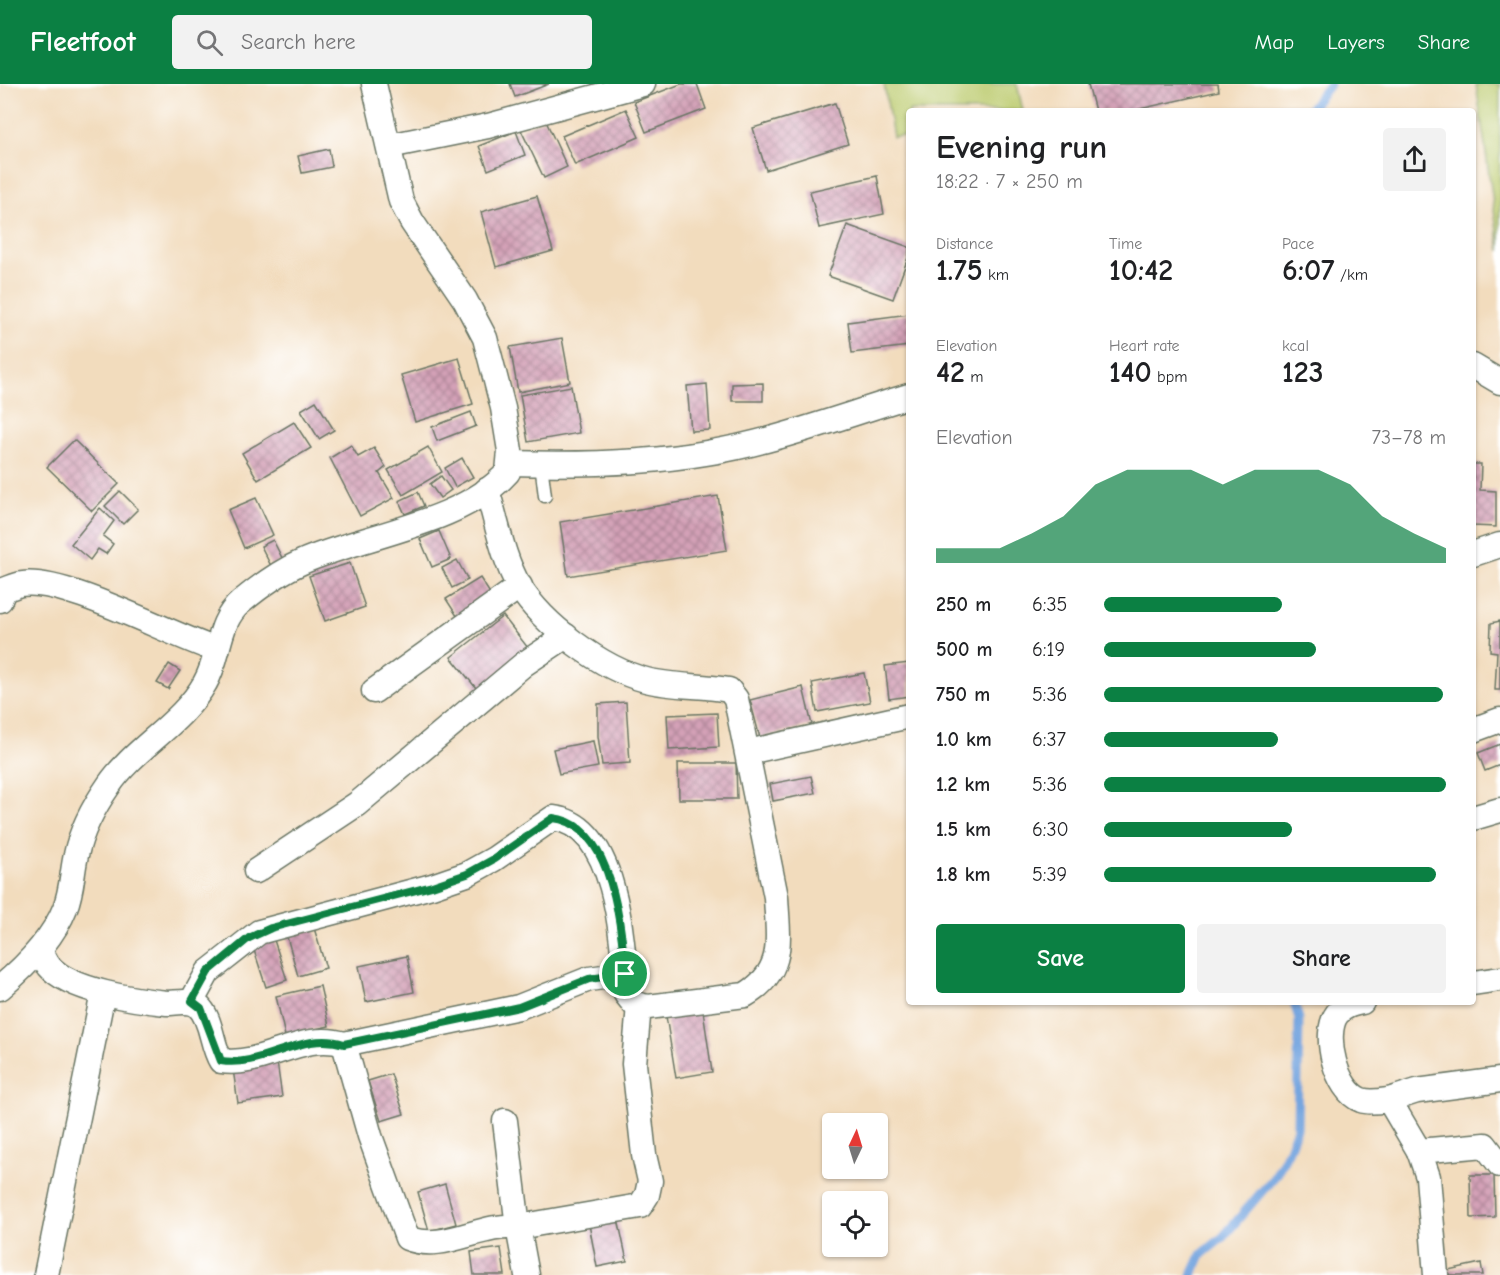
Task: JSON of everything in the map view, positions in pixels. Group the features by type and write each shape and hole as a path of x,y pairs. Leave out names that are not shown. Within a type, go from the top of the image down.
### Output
{"street":[{"path":"0,988 40,950 65,909 77,852 98,801 110,783 193,700 206,682 226,619 233,610 265,584 291,567 319,555 439,515 487,490 508,472 510,463 503,408 494,364 485,338 465,300 423,239 401,201 374,84"},
{"path":"389,146 488,126 643,84"},
{"path":"1476,368 1500,382"},
{"path":"510,463 651,461 708,453 761,441 906,397"},
{"path":"192,1001 208,972 259,932 432,886 467,874 494,859 553,818 567,819 579,828 608,873 617,903 626,994 634,1004 648,1007 745,995 757,988 774,969 777,929 776,897 736,699 729,690 675,686 625,674 584,651 566,636 535,607 520,586 502,547 487,490"},
{"path":"1476,553 1500,545"},
{"path":"0,600 4,590 22,584 49,586 112,606 180,637 217,650"},
{"path":"374,691 520,586"},
{"path":"256,872 357,804 524,663 566,636"},
{"path":"748,752 906,717"},
{"path":"1476,729 1500,720"},
{"path":"1476,817 1500,810"},
{"path":"40,950 50,967 65,978 103,993 139,1001 192,1001 201,1008 221,1061 230,1062 252,1059 316,1041 344,1044 519,1007 589,979 625,974"},
{"path":"1476,983 1500,979"},
{"path":"46,1275 103,993"},
{"path":"344,1044 370,1136 407,1238 418,1243 438,1242 474,1235 492,1228 518,1227 640,1206 647,1195 650,1181 644,1155 634,1064 639,1005"},
{"path":"1348,1005 1336,1015 1330,1035 1338,1078 1345,1088 1360,1100 1389,1100 1417,1091 1500,1080"},
{"path":"1389,1100 1419,1151 1428,1177 1436,1275"},
{"path":"505,1121 518,1227 527,1275"},
{"path":"1419,1151 1485,1145 1500,1165"}],"lane":[{"path":"541,464 545,496"}],"green space":[{"path":"884,84 1017,84 1022,108 906,108 906,135 893,137"},
{"path":"1476,84 1500,84 1500,251"}],"building":[{"path":"510,84 549,84 515,97"},
{"path":"681,84 697,84 706,109 646,132 634,102"},
{"path":"1088,84 1218,84 1219,91 1144,108 1094,108"},
{"path":"835,103 848,144 766,170 753,128"},
{"path":"626,109 639,137 575,165 562,136"},
{"path":"545,119 567,167 544,178 521,130"},
{"path":"516,131 525,155 488,170 479,146"},
{"path":"329,149 332,167 302,173 298,156"},
{"path":"877,176 884,214 819,228 810,191"},
{"path":"537,196 553,251 496,267 481,212"},
{"path":"847,225 906,246 906,263 893,299 828,276"},
{"path":"906,314 906,346 852,353 848,322"},
{"path":"562,338 570,382 518,392 510,347"},
{"path":"459,358 473,404 415,422 401,375"},
{"path":"763,383 763,401 732,401 732,384"},
{"path":"707,384 710,430 691,431 687,386"},
{"path":"571,386 579,433 528,442 520,395"},
{"path":"316,401 334,430 319,439 301,410"},
{"path":"471,412 476,426 437,441 432,427"},
{"path":"294,422 311,448 258,480 242,453"},
{"path":"74,440 119,484 92,511 47,467"},
{"path":"351,445 358,457 374,448 386,467 379,473 394,498 360,516 330,458"},
{"path":"428,447 442,472 403,495 388,470"},
{"path":"462,458 473,477 455,487 445,468"},
{"path":"1476,464 1481,464 1480,490 1496,491 1496,527 1476,526"},
{"path":"441,476 451,490 440,498 430,484"},
{"path":"120,491 138,509 123,524 105,506"},
{"path":"418,492 424,506 405,514 399,501"},
{"path":"718,496 727,550 568,576 560,522"},
{"path":"256,498 273,535 244,548 228,510"},
{"path":"100,508 114,521 103,536 113,544 106,554 98,549 90,560 71,544"},
{"path":"439,531 451,559 432,567 420,539"},
{"path":"273,540 283,560 271,566 261,546"},
{"path":"457,560 468,580 452,588 442,568"},
{"path":"350,563 365,607 325,621 309,576"},
{"path":"480,578 493,598 459,619 446,599"},
{"path":"503,616 532,653 480,693 451,657"},
{"path":"1500,621 1500,690 1495,690 1497,652 1490,651 1491,623"},
{"path":"906,663 906,696 889,699 885,666"},
{"path":"169,664 180,671 168,689 157,683"},
{"path":"864,673 870,702 817,712 812,683"},
{"path":"803,687 812,725 760,738 750,700"},
{"path":"626,702 630,763 602,765 598,736 598,704"},
{"path":"717,713 719,747 669,750 667,715"},
{"path":"593,741 598,767 559,774 553,749"},
{"path":"1500,744 1500,765 1485,771 1478,753"},
{"path":"678,763 736,763 737,799 679,799"},
{"path":"811,776 815,793 773,801 770,784"},
{"path":"314,928 326,968 298,976 287,937"},
{"path":"273,937 287,980 266,987 252,944"},
{"path":"407,956 414,992 366,1002 359,966"},
{"path":"320,986 329,1026 285,1036 276,996"},
{"path":"703,1011 712,1072 676,1078 666,1016"},
{"path":"277,1062 282,1097 238,1103 233,1069"},
{"path":"391,1074 404,1114 381,1121 368,1081"},
{"path":"1470,1175 1494,1175 1495,1217 1471,1218"},
{"path":"445,1184 456,1224 429,1231 418,1192"},
{"path":"617,1214 627,1261 597,1267 588,1219"},
{"path":"501,1248 505,1275 474,1275 471,1252"},
{"path":"1481,1263 1483,1275 1449,1275 1448,1270"}],"waterway":[{"path":"1310,108 1330,84"},
{"path":"1192,1275 1201,1255 1223,1237 1275,1176 1288,1152 1297,1128 1299,1019 1295,1005"}],"route":[{"path":"553,818 567,819 579,828 608,873 617,903 625,974 589,979 519,1007 344,1044 337,1041 316,1041 252,1059 230,1062 221,1061 216,1054 208,1023 201,1008 192,1001 208,972 259,932 432,886 467,874 511,848 553,818"}]}
